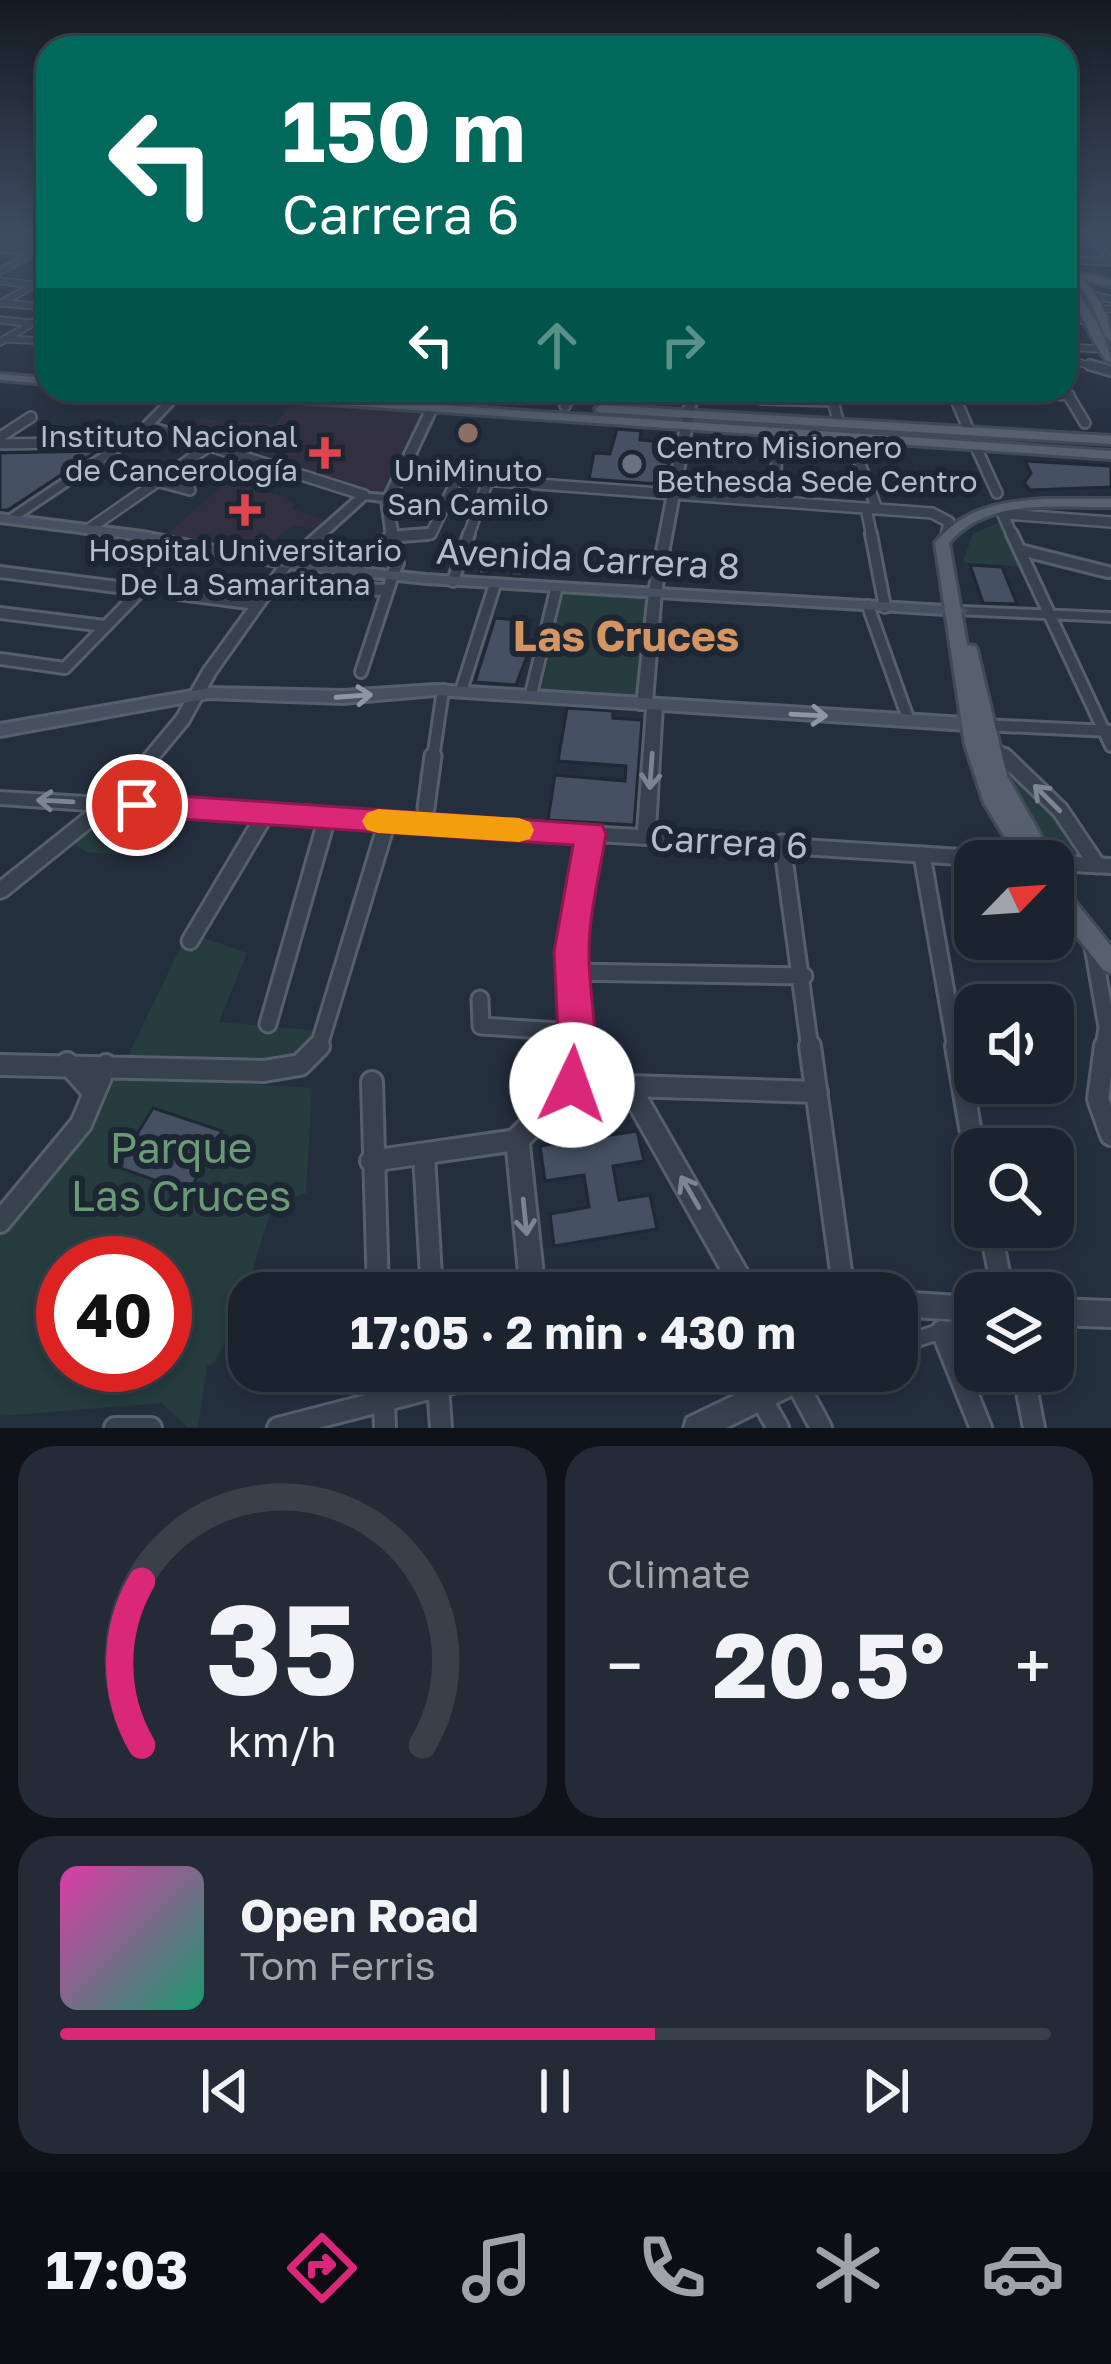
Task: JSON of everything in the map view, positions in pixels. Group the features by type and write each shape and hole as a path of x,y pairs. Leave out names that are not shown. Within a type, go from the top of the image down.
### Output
{"main road":[{"path":"1082,304 1101,349 1111,359"},
{"path":"1105,309 1111,338"},
{"path":"0,367 36,369"},
{"path":"0,377 36,380"},
{"path":"478,402 687,420 838,420 1111,438"},
{"path":"495,402 565,406 777,433 1111,455"},
{"path":"956,610 954,546 971,526 1005,514 1111,505"},
{"path":"1016,840 994,802 941,553 946,536 966,520 996,510 1111,505"},
{"name":"Avenida Carrera 8","path":"3,521 89,529 287,564 361,572 390,583 453,581 956,610"},
{"path":"0,730 195,695 343,698 452,690 909,721 979,730"},
{"path":"979,730 1004,792 1034,840"},
{"path":"1074,900 1111,963"},
{"path":"1074,912 1102,941"}],"street":[{"path":"5,304 36,309"},
{"path":"2,339 36,319"},
{"path":"1077,319 1090,321"},
{"path":"0,320 31,323"},
{"path":"2,339 36,340"},
{"path":"1077,348 1101,349"},
{"path":"1077,359 1090,360 1107,371"},
{"path":"3,521 125,442 170,402"},
{"path":"362,672 397,564 385,514 388,500 441,402"},
{"path":"565,406 566,402"},
{"path":"646,837 656,592 691,402"},
{"path":"833,402 838,420"},
{"path":"957,402 969,430"},
{"path":"1073,402 1085,422"},
{"path":"0,441 31,417"},
{"path":"147,426 388,500"},
{"path":"776,480 777,433"},
{"path":"850,437 871,508 885,607"},
{"path":"0,441 125,442"},
{"path":"975,445 998,493"},
{"path":"89,529 209,446"},
{"path":"93,464 190,490"},
{"path":"400,474 940,515 949,522 946,536"},
{"path":"389,537 431,534 458,476"},
{"path":"453,581 489,478"},
{"path":"0,891 109,804 177,728 287,564 364,494"},
{"path":"979,730 1109,736 1005,514 1111,522"},
{"path":"1020,550 1108,572"},
{"path":"0,572 141,588 65,668 0,659"},
{"path":"361,572 352,589 390,583"},
{"path":"426,808 452,690 495,584"},
{"path":"530,694 556,589"},
{"path":"180,594 256,604"},
{"path":"868,605 909,721"},
{"path":"956,610 1111,617"},
{"path":"0,613 105,626"},
{"path":"979,730 1060,810 1104,866"},
{"name":"Carrera 6","path":"0,799 954,857"},
{"path":"190,941 266,813"},
{"path":"268,1024 327,818"},
{"path":"0,1065 296,1069 318,1051 387,822"},
{"path":"371,1160 517,1141 572,1085 576,1033 571,972 591,834"},
{"path":"782,844 804,976 841,1272"},
{"path":"922,855 970,1128"},
{"path":"1074,865 1104,866"},
{"path":"1102,941 1107,1027 1104,1099 1111,1135"},
{"path":"571,972 804,976"},
{"path":"480,999 477,1021 481,1026 576,1033"},
{"path":"68,1063 94,1093"},
{"path":"0,1222 64,1148 106,1065"},
{"path":"372,1082 377,1272"},
{"path":"572,1085 817,1092"},
{"path":"629,1086 736,1272"},
{"path":"517,1141 531,1272"},
{"path":"424,1155 432,1272"},
{"path":"918,1305 954,1308"},
{"path":"1074,1313 1111,1314"},
{"path":"918,1338 954,1327"},
{"path":"942,1331 981,1428"},
{"path":"384,1392 385,1428"},
{"path":"281,1428 407,1392"},
{"path":"439,1392 441,1428"},
{"path":"697,1428 773,1392"},
{"path":"806,1392 821,1428"},
{"path":"1026,1392 1034,1428"},
{"path":"762,1400 778,1428"},
{"path":"115,1428 151,1428"}],"shaded area":[{"name":"Instituto Nacional de Cancerología","path":"292,402 424,410 381,495 186,434 198,419 276,424"},
{"name":"Hospital Universitario De La Samaritana","path":"262,470 269,471 251,489 289,497 286,501 295,503 292,509 325,520 315,529 293,525 261,552 167,534 224,484 242,487"}],"green space":[{"path":"1003,520 1024,567 963,563 972,535"},
{"path":"564,591 648,596 638,697 541,689"},
{"path":"999,754 1059,814 1091,860 1074,858 1074,840 1043,840"},
{"path":"109,810 145,811 118,855 87,852 70,842"},
{"path":"198,936 247,953 219,1022 320,1031 301,1062 127,1058 181,946 192,947"},
{"name":"Parque Las Cruces","path":"106,1075 312,1088 306,1193 273,1203 252,1272 228,1272 228,1337 215,1362 207,1366 198,1428 187,1427 162,1403 0,1416 0,1231"}],"building":[{"name":"Centro Misionero Bethesda Sede Centro","path":"617,429 641,431 640,440 673,443 667,473 660,473 658,484 589,479 594,453 610,454"},
{"path":"97,451 8,510 0,510 0,453"},
{"path":"1025,461 1111,466 1111,487 1030,490 1024,483 1031,473"},
{"path":"513,543 535,545 526,576 511,576 514,556 496,555 490,574 478,574 483,550 513,548"},
{"path":"970,565 1002,567 1017,604 983,603"},
{"path":"495,618 531,621 527,640 533,640 516,685 475,682"},
{"path":"567,708 613,711 613,718 642,720 634,825 548,820 555,775 625,781 626,766 558,761"},
{"path":"153,1108 222,1131 189,1192 117,1167"},
{"path":"637,1131 644,1161 613,1166 619,1200 650,1195 657,1229 554,1246 550,1214 589,1207 584,1175 545,1181 540,1146"}],"slow traffic":[{"path":"378,821 519,830"}],"place":[{"name":"UniMinuto San Camilo","path":"468,433"},
{"name":"Instituto Nacional de Cancerología","path":"325,453"},
{"name":"Centro Misionero Bethesda Sede Centro","path":"632,464"},
{"name":"Hospital Universitario De La Samaritana","path":"245,510"}],"district":[{"name":"Las Cruces","path":"626,635"}],"route":[{"path":"137,805 591,834 571,952 576,1033 572,1085"}]}
